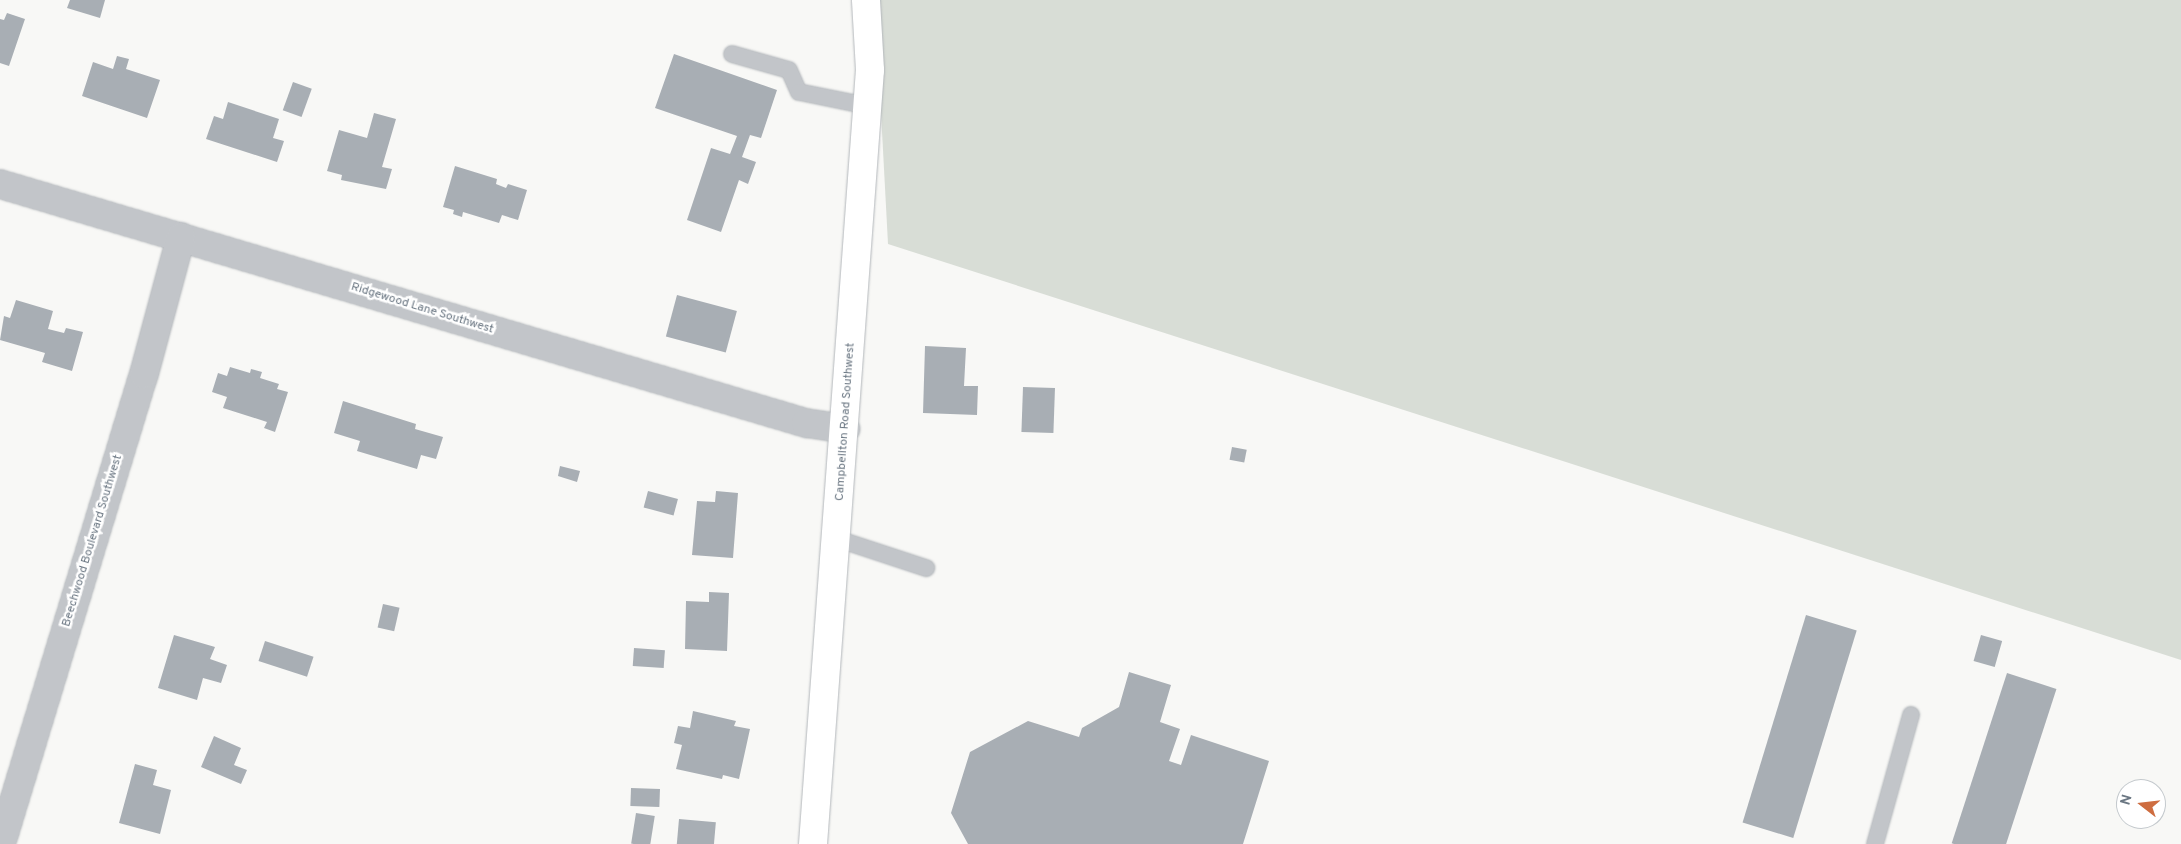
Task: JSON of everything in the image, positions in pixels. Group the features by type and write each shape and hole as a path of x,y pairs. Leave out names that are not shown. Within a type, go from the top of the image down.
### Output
{"main road":[{"name":"Campbellton Road Southwest","path":"813,844 838,539 868,106 870,70 866,0"}],"street":[{"name":"Ridgewood Lane Southwest","path":"0,184 806,423 846,429"},
{"name":"Beechwood Boulevard Southwest","path":"1,844 141,384 181,237"}],"lane":[{"path":"732,54 789,70 799,92 868,106"},
{"path":"838,539 926,568"},
{"path":"1875,844 1911,715"}],"shaded area":[{"path":"875,0 2181,0 2181,660 888,244"}],"building":[{"path":"70,0 105,0 100,18 67,8"},
{"path":"7,13 25,19 9,66 0,63 0,19 4,20"},
{"path":"674,54 777,90 761,138 750,135 742,157 756,162 748,184 739,180 721,232 687,220 711,148 730,154 737,136 655,108"},
{"path":"117,56 129,59 126,69 160,80 147,118 82,96 93,62 113,69"},
{"path":"293,82 312,89 302,117 283,110"},
{"path":"228,102 279,119 273,138 284,141 277,162 206,139 214,116 223,119"},
{"path":"374,113 396,119 382,167 392,169 386,189 341,180 342,175 327,171 339,130 367,138"},
{"path":"455,166 497,179 496,184 506,188 508,184 527,190 518,220 502,215 499,223 463,212 462,217 453,214 454,210 443,207"},
{"path":"677,295 737,311 726,353 666,337"},
{"path":"16,300 53,311 48,329 64,333 66,328 83,332 72,371 42,362 45,353 0,340 4,316 10,318"},
{"path":"925,346 966,348 964,386 978,386 977,415 923,413"},
{"path":"230,367 250,373 251,369 262,372 260,378 279,384 277,389 288,392 275,432 264,428 267,422 223,408 227,397 212,392 218,373 227,376"},
{"path":"1023,387 1055,388 1053,433 1021,432"},
{"path":"343,401 416,424 415,429 443,437 436,459 421,455 417,469 357,451 360,441 334,433"},
{"path":"1232,447 1247,450 1244,463 1230,460"},
{"path":"560,466 580,471 577,482 558,476"},
{"path":"648,491 678,499 674,515 644,507"},
{"path":"716,491 738,493 733,558 692,555 697,501 715,502"},
{"path":"709,592 729,593 727,651 685,649 686,601 709,602"},
{"path":"383,604 400,608 394,631 378,627"},
{"path":"1806,615 1857,630 1793,838 1743,823"},
{"path":"174,635 215,647 210,659 227,665 221,683 203,678 197,700 158,688"},
{"path":"1981,635 2002,641 1995,667 1974,661"},
{"path":"265,641 314,657 307,677 259,661"},
{"path":"634,648 665,650 664,668 633,666"},
{"path":"1129,672 1171,685 1160,722 1180,729 1169,761 1181,765 1191,735 1269,761 1243,844 968,844 951,813 970,752 1028,721 1079,737 1082,728 1119,707"},
{"path":"2007,673 2056,689 2006,844 1952,843"},
{"path":"693,711 736,721 734,726 750,729 739,779 723,775 722,779 676,769 682,745 674,743 678,726 690,728"},
{"path":"214,736 241,748 234,765 247,770 241,784 201,767"},
{"path":"135,764 157,770 153,785 171,790 160,834 119,823"},
{"path":"631,788 660,789 659,807 630,806"},
{"path":"636,813 655,816 650,844 631,844"},
{"path":"679,819 716,822 714,844 677,844"}]}
